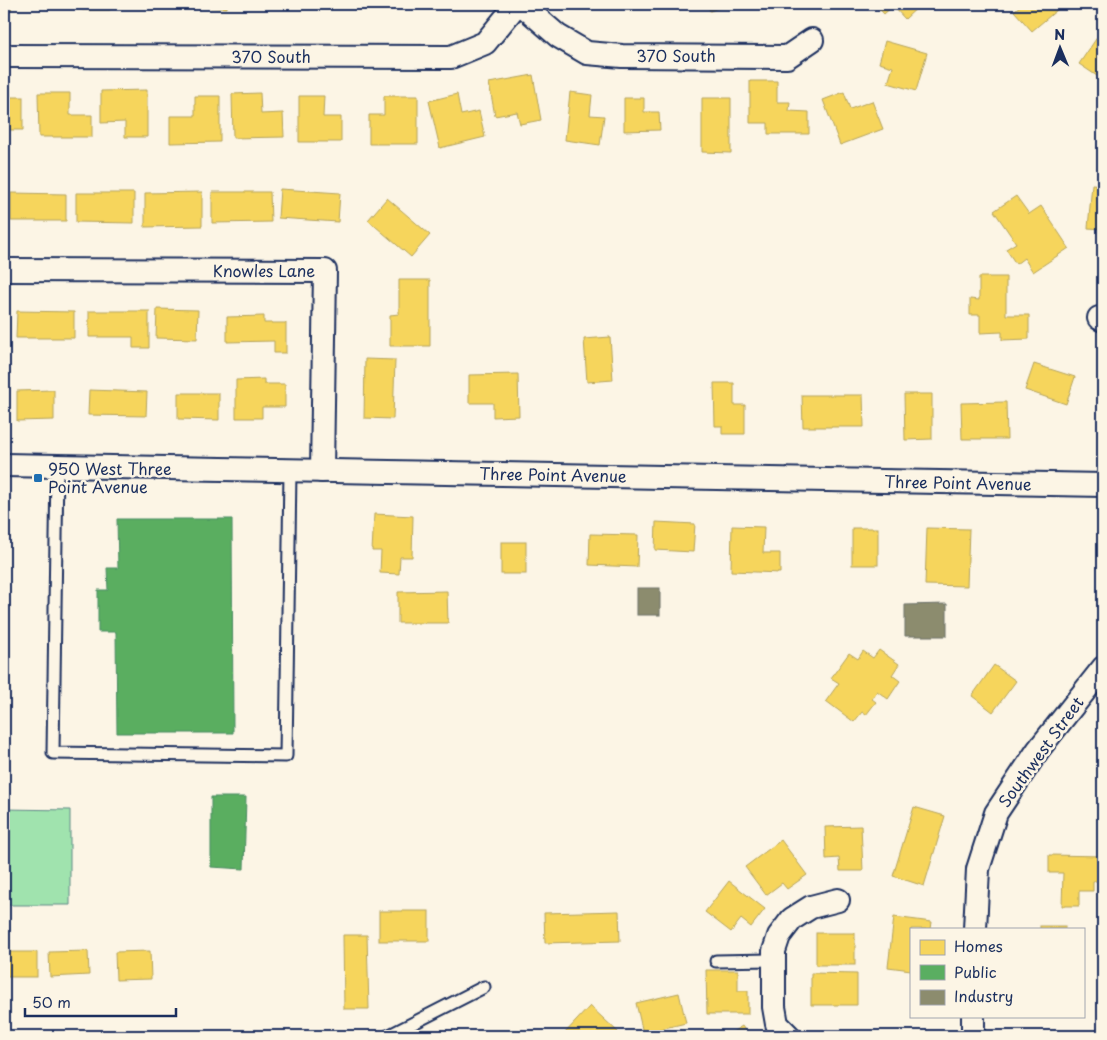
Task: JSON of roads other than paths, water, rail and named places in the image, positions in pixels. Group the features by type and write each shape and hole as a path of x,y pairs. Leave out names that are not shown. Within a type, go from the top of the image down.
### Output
{"street":[{"name":"370 South","path":"4,56 451,58 485,43 519,4 558,36 586,53 622,56 787,57 812,40"},
{"name":"Knowles Lane","path":"4,270 325,271 322,471"},
{"name":"Three Point Avenue","path":"4,465 1103,485"},
{"name":"Southwest Street","path":"975,928 978,869 996,813 1038,750 1103,668"},
{"path":"789,1036 777,1024 774,1008 774,951 779,936 792,919 811,907 838,900"},
{"path":"973,1018 973,1036"}],"lane":[{"path":"57,466 53,753 286,756 290,470"},
{"path":"716,961 774,960"},
{"path":"388,1036 484,987"}],"place":[{"name":"950 West Three Point Avenue","path":"38,478"}]}
